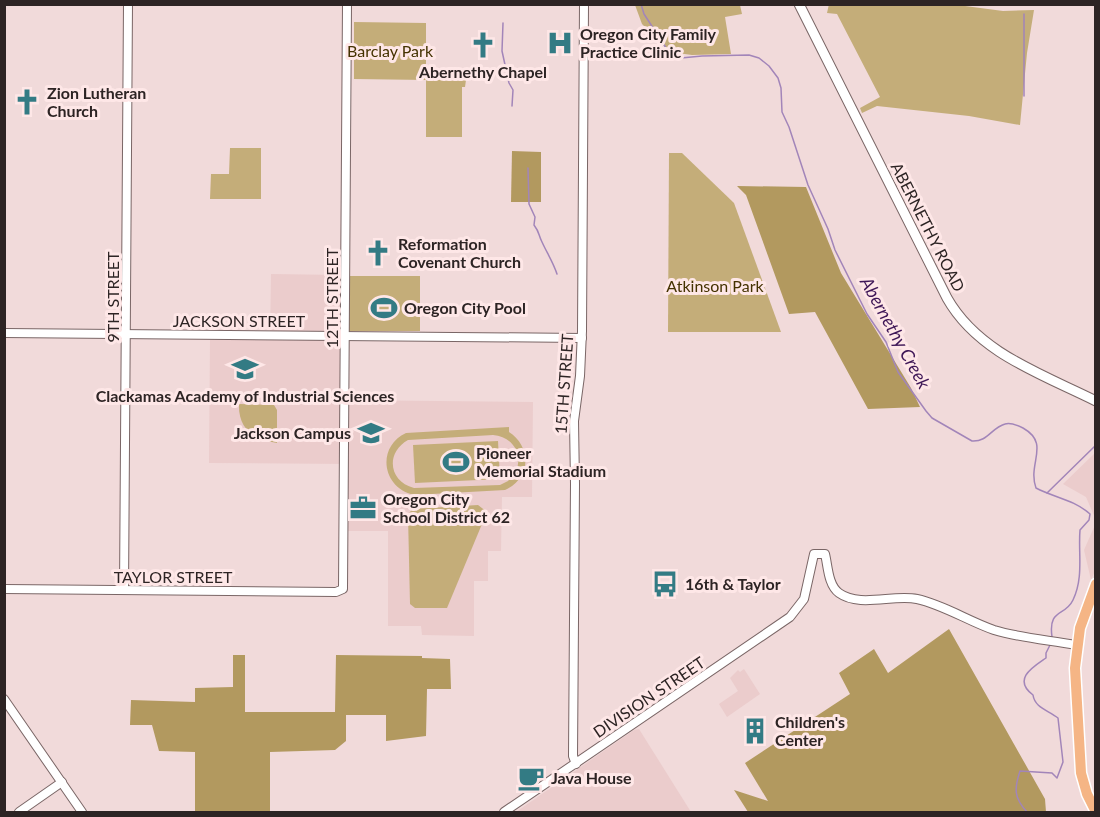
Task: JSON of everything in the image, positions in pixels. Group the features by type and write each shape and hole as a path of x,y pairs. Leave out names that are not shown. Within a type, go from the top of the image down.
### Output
{"main road":[{"name":"ABERNETHY ROAD","path":"799,4 947,298 959,317 976,335 1000,352 1095,401"},
{"path":"1095,584 1076,645 1075,682 1080,767 1085,789 1095,812"}],"street":[{"name":"9TH STREET","path":"124,590 128,4"},
{"name":"12TH STREET","path":"341,591 344,585 347,4"},
{"name":"15TH STREET","path":"576,764 573,756 575,496 573,445 582,338 584,4"},
{"name":"JACKSON STREET","path":"4,333 582,338"},
{"name":"DIVISION STREET","path":"504,813 790,617 804,599 814,554 825,554 833,585 838,593 845,596 858,599 917,599 983,626 1007,633 1076,645"},
{"name":"TAYLOR STREET","path":"4,589 341,591"},
{"path":"4,699 82,813"},
{"path":"19,813 62,782"}],"shaded area":[{"path":"512,151 541,152 541,202 511,202"},
{"path":"737,186 806,187 841,273 911,388 920,407 868,409 815,312 789,314 746,195"},
{"name":"Jackson Campus","path":"271,274 341,275 341,400 533,402 532,497 502,497 501,551 488,551 488,581 474,581 474,636 422,635 421,626 388,626 388,531 347,531 348,464 209,463 210,340 270,339"},
{"path":"1095,453 1095,518 1086,497 1063,484"},
{"path":"1095,525 1095,571 1091,580 1084,550"},
{"path":"949,629 1045,799 1046,812 748,812 734,790 768,801 745,763 850,694 839,673 874,649 888,673"},
{"path":"233,655 245,655 245,712 335,712 336,655 422,656 422,658 450,659 451,689 427,689 426,736 386,741 386,715 346,715 346,741 335,750 270,752 270,812 195,812 195,752 159,751 152,725 130,725 131,700 195,702 195,688 233,687"},
{"path":"744,669 760,694 727,717 719,704 738,691 730,678 738,670 740,672"},
{"path":"639,729 691,812 516,812 634,730"}],"green space":[{"path":"829,4 950,4 1003,11 1034,10 1020,125 969,116 877,106 862,113 860,108 880,97 837,14 827,13"},
{"path":"635,5 740,5 742,14 725,17 731,54 692,55 670,52 642,24"},
{"name":"Barclay Park","path":"354,22 426,23 426,79 466,80 465,87 462,87 462,137 426,137 426,80 354,79"},
{"path":"230,148 261,148 261,199 210,199 211,174 229,174"},
{"name":"Atkinson Park","path":"669,153 682,153 734,203 781,332 668,332"},
{"name":"Oregon City Pool","path":"349,276 420,276 420,331 349,331"},
{"path":"239,404 274,405 277,410 277,443 261,439 249,432 241,420"},
{"path":"509,427 509,432 522,446 525,454 524,470 514,485 505,490 414,495 403,491 395,484 389,476 387,467 390,448 396,439 406,433","holes":["500,436 515,447 518,458 516,472 508,481 500,485 414,488 399,480 395,474 393,459 396,452 408,440"]},
{"path":"498,441 500,479 415,483 413,445"},
{"path":"478,505 487,512 447,608 415,608 410,604 408,515 412,509"}],"waterway":[{"name":"Abernethy Creek","path":"641,4 644,14 670,54 681,58 749,55 759,58 778,78 781,88 782,112 808,185 835,250 867,314 886,342 898,372 932,418 972,441 986,437 1007,423 1023,428 1036,441 1037,455 1034,470 1036,488 1070,502 1090,514 1089,520 1080,530 1080,574 1076,591 1070,605 1052,621 1052,637"},
{"path":"1024,14 1024,96"},
{"path":"503,23 502,51 509,83 513,90 512,106"},
{"path":"528,168 529,204 535,217 534,225 557,274"},
{"path":"1047,493 1096,445"},
{"name":"Abernethy Creek","path":"1027,812 1016,793 1020,771 1052,773 1057,778 1063,762 1058,718 1039,706 1024,684 1024,679 1031,669 1046,658 1050,645"}],"place":[{"name":"Oregon City Family Practice Clinic","path":"560,43"},
{"name":"Abernethy Chapel","path":"483,45"},
{"name":"Zion Lutheran Church","path":"27,102"},
{"name":"Reformation Covenant Church","path":"378,253"},
{"name":"Oregon City Pool","path":"384,308"},
{"name":"Clackamas Academy of Industrial Sciences","path":"245,369"},
{"name":"Jackson Campus","path":"371,433"},
{"name":"Pioneer Memorial Stadium","path":"456,462"},
{"name":"Oregon City School District 62","path":"363,508"},
{"name":"16th & Taylor","path":"665,584"},
{"name":"Children's Center","path":"755,731"},
{"name":"Java House","path":"531,778"}]}
